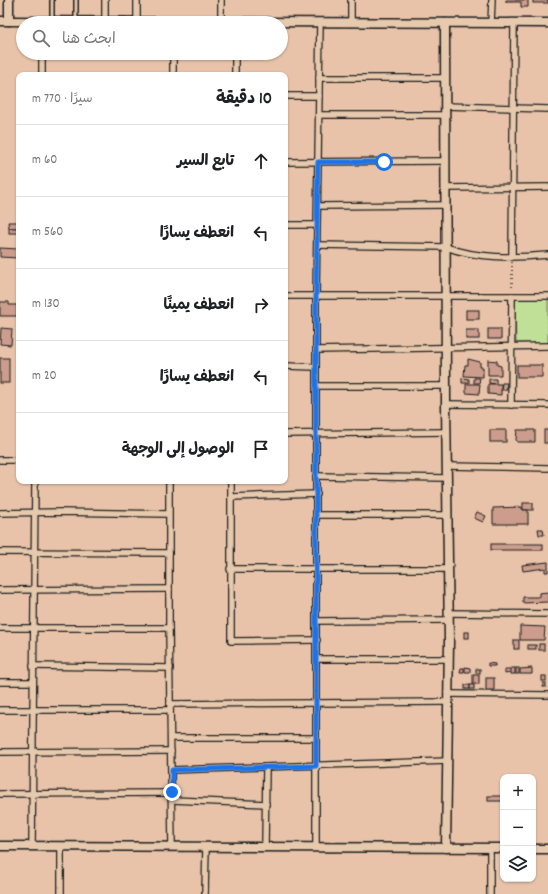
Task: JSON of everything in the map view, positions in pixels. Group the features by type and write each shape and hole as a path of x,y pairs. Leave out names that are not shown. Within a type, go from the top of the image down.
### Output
{"street":[{"path":"9,0 9,21"},
{"path":"105,0 105,16"},
{"path":"137,0 137,16"},
{"path":"221,0 221,16"},
{"path":"351,0 351,23"},
{"path":"491,23 492,0"},
{"path":"0,21 16,21"},
{"path":"288,22 548,23"},
{"path":"316,848 316,296 320,22"},
{"path":"445,23 446,432 448,515 448,761 446,848"},
{"path":"512,256 514,23"},
{"path":"42,60 42,72"},
{"path":"173,60 173,72"},
{"path":"235,60 235,72"},
{"path":"319,78 445,78"},
{"path":"288,96 319,96"},
{"path":"445,106 491,106 513,109 548,109"},
{"path":"319,115 445,115"},
{"path":"288,162 445,161"},
{"path":"445,188 548,187"},
{"path":"318,206 446,205"},
{"path":"288,225 317,225"},
{"path":"317,245 446,247 475,255 548,255"},
{"path":"288,296 548,296"},
{"path":"512,296 512,405"},
{"path":"316,350 446,349 548,346"},
{"path":"288,366 316,367"},
{"path":"316,386 446,386"},
{"path":"446,404 548,405"},
{"path":"288,434 446,432"},
{"path":"0,460 16,460"},
{"path":"447,466 548,468"},
{"path":"316,476 447,478"},
{"path":"32,846 32,628 35,484"},
{"path":"169,484 172,847"},
{"path":"231,484 231,641 317,640"},
{"path":"231,497 317,494"},
{"path":"0,514 168,514"},
{"path":"316,515 448,515"},
{"path":"0,552 169,553"},
{"path":"230,569 448,569"},
{"path":"0,590 169,589"},
{"path":"317,621 548,614"},
{"path":"0,628 169,628"},
{"path":"317,659 448,659"},
{"path":"33,666 170,668"},
{"path":"0,682 33,682"},
{"path":"0,710 317,704 548,695"},
{"path":"171,738 316,738"},
{"path":"0,752 171,751"},
{"path":"172,770 448,761"},
{"path":"265,847 266,767"},
{"path":"0,794 172,792"},
{"path":"172,800 266,804"},
{"path":"0,846 500,848"},
{"path":"61,846 61,894"},
{"path":"205,894 206,847"},
{"path":"490,848 490,894"},
{"path":"536,849 548,849"}],"lane":[{"path":"52,0 52,16"},
{"path":"76,0 76,16"}],"path":[{"path":"512,256 512,296"}],"green space":[{"path":"548,298 548,343 516,343 515,299"}],"building":[{"path":"506,0 528,0 528,7 521,7 521,2 506,2"},
{"path":"533,0 548,0 548,3 533,3"},
{"path":"8,222 16,222 16,228 9,228"},
{"path":"9,228 16,228 16,233 9,233"},
{"path":"0,248 16,249 16,258 0,257"},
{"path":"0,302 9,302 9,305 16,305 16,316 0,316"},
{"path":"466,310 479,310 479,319 466,319"},
{"path":"1,328 12,329 11,345 0,344"},
{"path":"488,329 501,329 501,339 488,339"},
{"path":"466,330 479,330 479,339 466,339"},
{"path":"0,358 9,358 9,383 0,383"},
{"path":"468,359 480,362 480,367 483,367 483,377 464,376 465,365 468,365"},
{"path":"488,360 497,361 497,365 501,366 501,375 488,375"},
{"path":"517,365 542,365 542,377 517,377"},
{"path":"462,378 469,379 469,383 462,383"},
{"path":"474,378 480,378 479,383 474,383"},
{"path":"489,379 496,379 496,384 489,383"},
{"path":"502,383 507,383 506,390 501,390"},
{"path":"466,384 480,384 479,394 466,393"},
{"path":"488,384 501,384 501,395 488,394"},
{"path":"490,430 506,430 506,442 490,442"},
{"path":"517,430 535,430 535,442 517,442"},
{"path":"544,430 548,430 548,443 544,443"},
{"path":"523,503 533,503 533,510 523,510"},
{"path":"522,507 522,510 528,510 528,524 493,524 493,508"},
{"path":"477,512 486,516 483,522 474,518"},
{"path":"538,529 543,529 544,535 539,535"},
{"path":"491,544 543,544 543,550 491,550"},
{"path":"548,562 548,572 545,572 545,568 523,571 522,565"},
{"path":"548,592 548,602 523,603 523,597 539,597 539,593"},
{"path":"520,626 545,627 544,640 520,640"},
{"path":"464,632 469,632 469,638 464,638"},
{"path":"514,640 519,640 519,649 514,649"},
{"path":"539,644 544,644 544,650 539,650"},
{"path":"528,645 536,645 536,649 528,649"},
{"path":"488,663 495,664 495,666 488,666"},
{"path":"465,667 470,668 470,672 465,672"},
{"path":"461,668 464,668 464,672 460,672"},
{"path":"511,668 515,668 515,674 511,674"},
{"path":"516,668 519,668 519,674 516,674"},
{"path":"532,668 532,674 520,674 520,669"},
{"path":"476,669 480,669 480,673 476,673"},
{"path":"505,669 510,669 510,673 505,674"},
{"path":"473,675 479,675 479,684 473,684"},
{"path":"542,676 546,676 546,681 542,681"},
{"path":"486,678 494,678 494,690 486,690"},
{"path":"543,683 546,683 546,687 543,687"},
{"path":"465,685 470,685 470,689 465,689"},
{"path":"470,685 474,685 474,689 470,689"},
{"path":"488,796 500,796 500,801 488,801"}],"route":[{"path":"172,792 172,770 316,766 316,296 318,162 384,162"}]}
